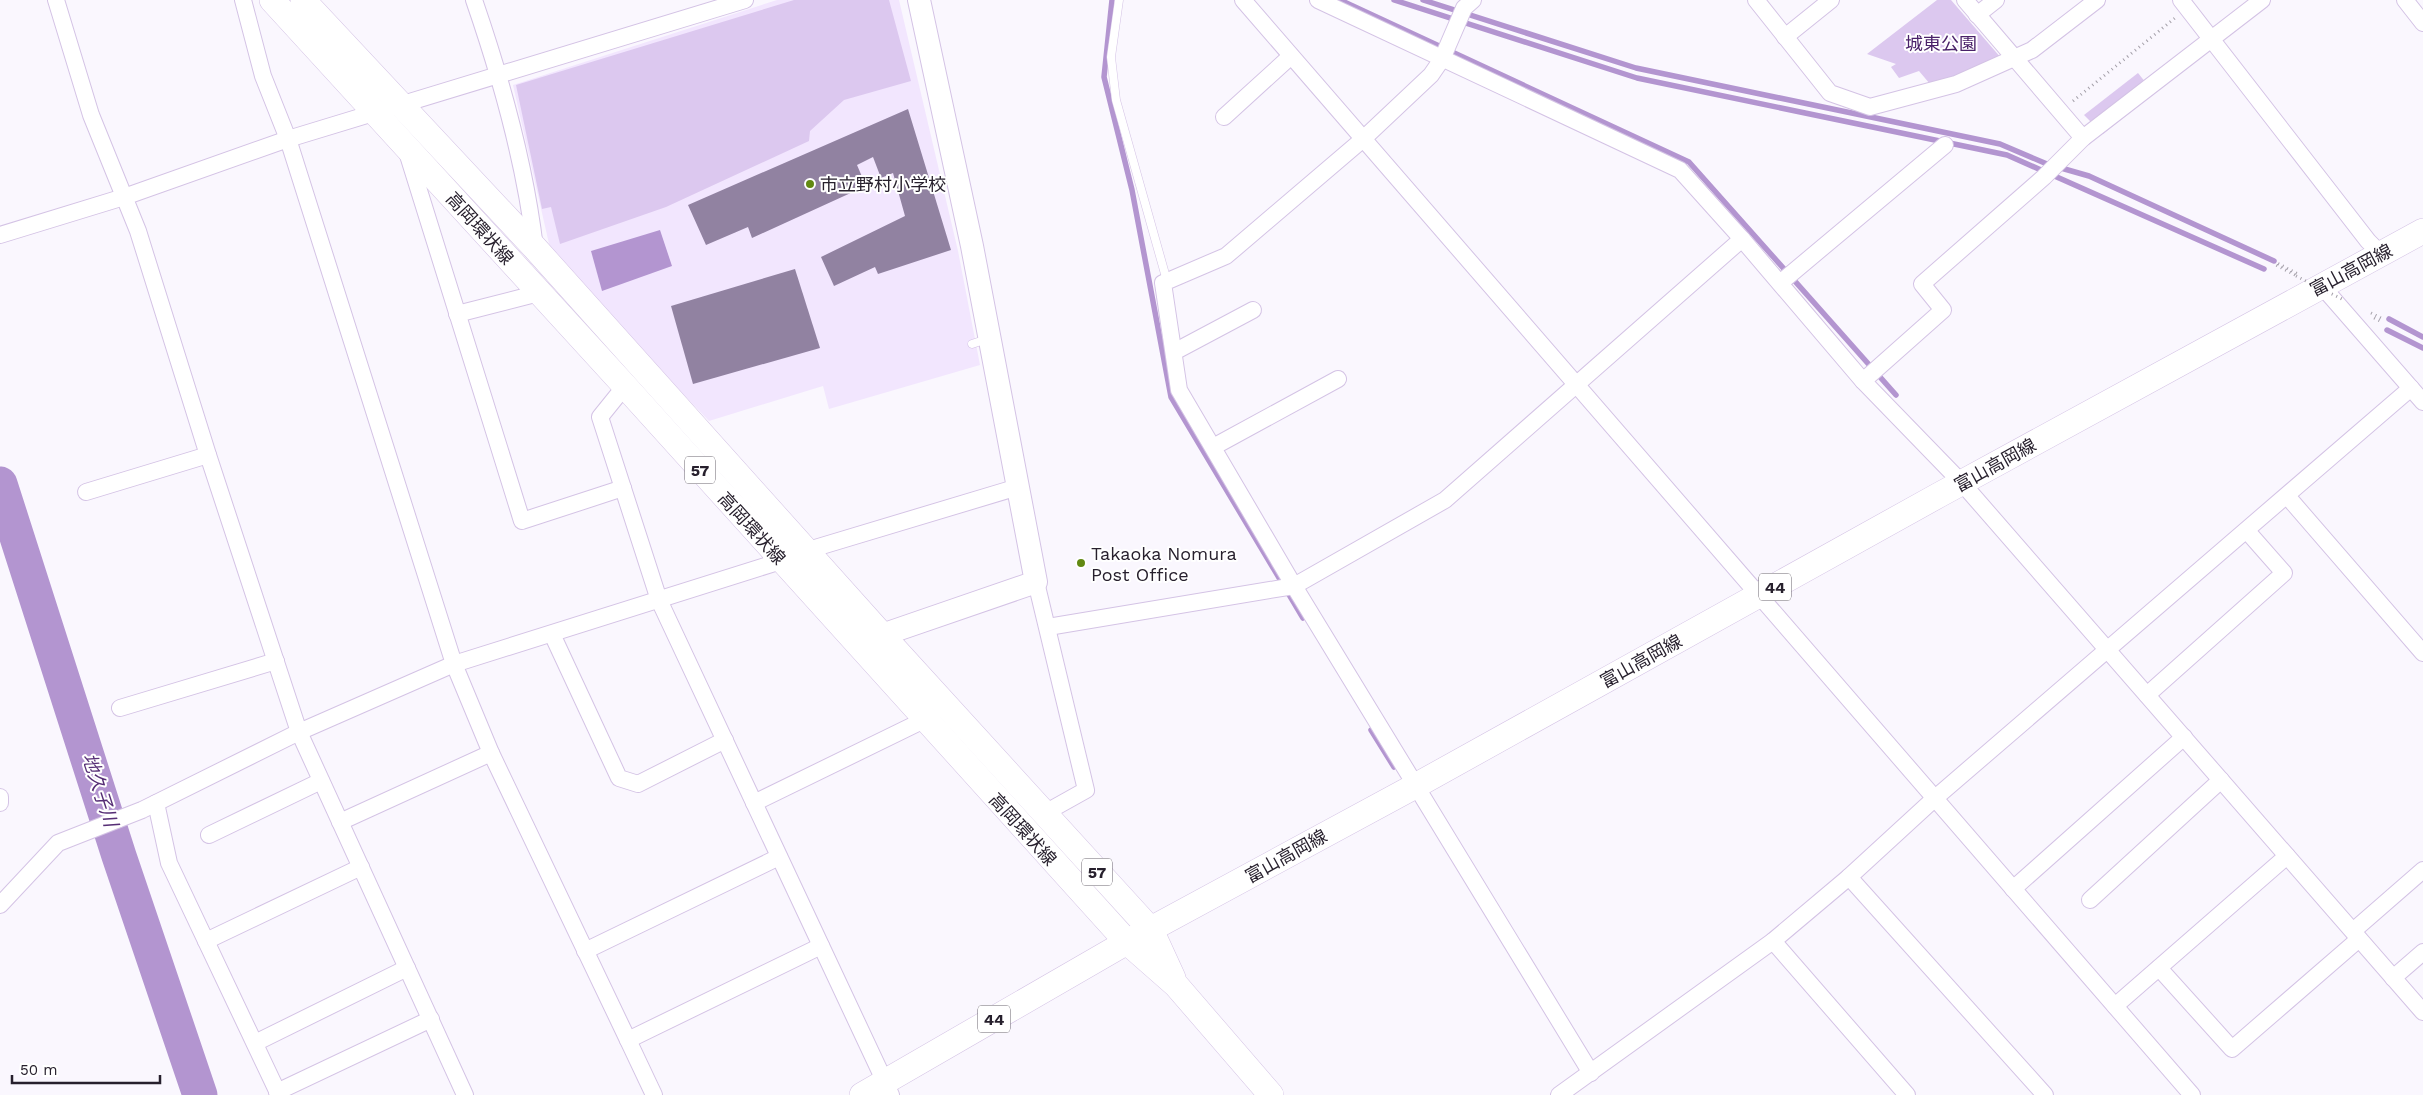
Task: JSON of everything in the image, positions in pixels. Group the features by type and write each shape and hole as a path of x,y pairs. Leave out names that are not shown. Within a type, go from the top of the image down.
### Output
{"main road":[{"name":"高岡環状線","path":"272,0 625,386 924,720 1127,942 1176,985 1271,1095"},
{"name":"高岡環状線","path":"303,0 398,104 535,248 805,551 1043,814 1151,930 1176,985"},
{"name":"富山高岡線","path":"862,1095 888,1089 1127,942 1417,785 1962,483 2312,281 2381,254 2423,231"}],"street":[{"path":"56,0 91,115 138,231 208,455 299,732 466,1095"},
{"path":"243,0 263,76 288,139 454,664 491,753 654,1095"},
{"path":"474,0 500,74 530,206 535,248"},
{"path":"0,235 124,197 288,139 500,74 709,5 745,0"},
{"path":"919,0 972,246 980,341 1018,488 1036,582 1086,790 1043,814"},
{"path":"1243,0 1362,140 1578,385 1934,799 2192,1095"},
{"path":"1318,0 1445,52 1680,170 1780,283 1870,375 2423,1012"},
{"path":"1756,0 1830,93 1870,107 1956,84 2032,50 2097,0"},
{"path":"1785,37 1831,0"},
{"path":"1965,0 2083,138"},
{"path":"1977,15 1996,0"},
{"path":"1870,375 1943,310 1922,284 2044,177 2083,138 2262,0"},
{"path":"2405,0 2423,23"},
{"path":"1468,4 1455,26 1445,52 1431,75 1362,140 1226,256 1163,283 1179,390 1214,446 1288,588 1417,785 1591,1073"},
{"path":"2184,4 2368,241 2381,254"},
{"path":"1224,117 1290,56"},
{"path":"1780,283 1944,145"},
{"path":"405,146 522,521 623,488"},
{"path":"1048,627 1288,588 1445,500 1742,239"},
{"path":"2312,281 2423,402"},
{"path":"457,314 539,293"},
{"path":"1174,352 1253,310"},
{"path":"1214,446 1338,379"},
{"path":"625,386 600,417 659,600 888,1089"},
{"path":"1559,1095 1773,941 1849,877 1934,799 2411,388"},
{"path":"86,492 208,455"},
{"path":"805,551 1018,488"},
{"path":"2287,496 2423,653"},
{"path":"2147,695 2284,574 2247,531"},
{"path":"1,902 58,844 149,806 299,732 454,664 781,561"},
{"path":"865,654 882,635 1036,582"},
{"path":"552,634 619,778 638,784 725,740"},
{"path":"120,708 276,661"},
{"path":"754,803 924,720"},
{"path":"2013,890 2184,737"},
{"path":"340,822 491,753"},
{"path":"2090,900 2221,780"},
{"path":"209,835 321,781"},
{"path":"0,797 0,803"},
{"path":"149,806 170,863 278,1094 431,1019"},
{"path":"2115,1006 2287,856"},
{"path":"585,951 779,857"},
{"path":"206,941 361,867"},
{"path":"2159,968 2232,1049 2356,935 2423,870"},
{"path":"1849,877 2045,1095"},
{"path":"1773,941 1907,1095"},
{"path":"628,1040 821,946"},
{"path":"2393,978 2423,952"},
{"path":"254,1043 407,968"}],"lane":[{"path":"1119,0 1111,58 1116,100 1166,282"}],"path":[{"path":"2061,111 2184,4"},
{"path":"2312,281 2277,263 2276,265 2342,299"}],"shaded area":[{"path":"777,0 899,0 958,251 980,365 829,409 823,386 709,421 552,257 513,85"},
{"path":"660,230 672,266 602,291 591,251"}],"green space":[{"path":"794,0 889,0 911,81 844,100 810,131 809,141 666,207 560,244 551,207 542,209 516,85"},
{"name":"城東公園","path":"1937,0 1951,0 2008,66 1941,97 1919,71 1899,78 1891,67 1896,64 1867,54"},
{"path":"2138,73 2154,93 2103,134 2084,115"}],"building":[{"path":"908,109 951,250 878,274 875,267 834,286 821,257 905,216 893,173 881,178 873,157 857,165 866,186 752,238 748,227 706,245 688,205"},
{"path":"795,269 820,348 693,384 671,306"}],"waterway":[{"path":"1112,0 1104,77 1132,190 1171,397 1303,618"},
{"path":"1340,0 1689,162 1896,395"},
{"path":"1394,0 1637,78 2007,155 2264,269"},
{"path":"1423,0 1636,68 2000,144 2047,164 2089,176 2274,261"},
{"path":"2389,319 2423,337"},
{"path":"2387,330 2423,348"},
{"name":"地久子川","path":"0,484 119,856 200,1095"},
{"path":"1371,730 1394,767"}],"place":[{"name":"市立野村小学校","path":"810,184"},
{"name":"Takaoka Nomura Post Office","path":"1081,563"}]}
